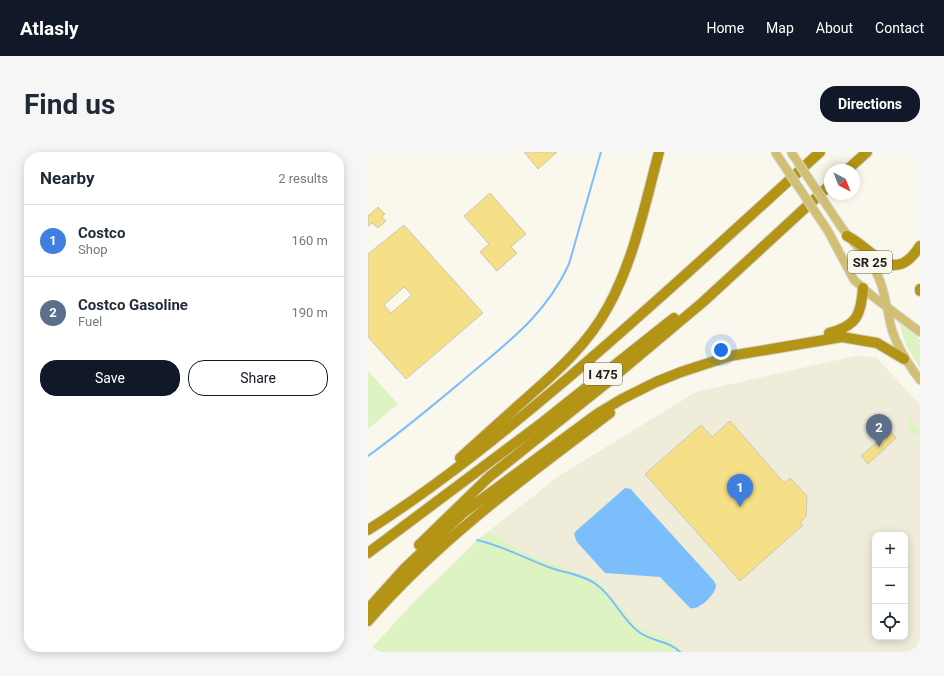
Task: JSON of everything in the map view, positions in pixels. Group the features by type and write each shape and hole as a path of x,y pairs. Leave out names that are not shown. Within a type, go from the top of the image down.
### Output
{"highway":[{"path":"624,272 659,152"},
{"path":"418,496 572,356 601,320 641,233 665,152"},
{"name":"I 475","path":"368,530 418,496 494,440 594,356 820,152"},
{"path":"854,164 867,152"},
{"path":"368,601 411,553 490,477 615,376 703,302 824,191"},
{"name":"I 475","path":"368,553 537,427 653,335 824,191"},
{"path":"847,236 864,245 883,263 896,265 908,261 920,246"},
{"path":"776,348 840,330 851,324 860,314 863,288"},
{"path":"368,609 404,569 463,513 597,414 662,380 713,360 842,337 877,343 904,359"},
{"path":"368,621 425,562 481,512 631,395"}],"main road":[{"path":"775,152 828,231 847,270 863,288 920,332"},
{"name":"SR 25","path":"790,152 847,236 874,268 883,291 892,329 904,359"},
{"path":"904,359 920,380"}],"shaded area":[{"path":"855,356 876,357 920,405 920,652 684,652 670,639 641,629 597,580 522,552 489,531 559,476 696,392"}],"green space":[{"path":"898,320 910,329 920,340 920,369 906,345"},
{"path":"368,371 398,404 368,429"},
{"path":"908,417 910,417 916,427 920,429 920,436 911,432 907,424"},
{"path":"489,531 522,552 597,580 641,629 670,639 684,652 368,652 410,606 477,540"}],"water":[{"path":"625,488 631,489 714,581 716,585 713,593 698,607 690,608 660,577 605,573 577,542 574,534 576,531"}],"building":[{"path":"524,152 557,152 538,169"},
{"path":"490,193 526,234 511,247 517,253 497,271 480,252 489,244 464,216"},
{"path":"378,207 385,214 382,217 386,221 378,228 372,223 368,226 368,216"},
{"path":"404,225 483,313 406,379 368,337 368,254","holes":["404,287 412,295 391,313 384,305"]},
{"path":"730,421 784,483 790,478 807,496 806,517 800,522 803,525 740,581 645,474 701,425 712,437"},
{"path":"890,431 896,438 868,464 861,456"}],"waterway":[{"path":"368,456 415,420 508,342 536,315 548,300 569,264 601,152"},
{"path":"477,540 593,582 603,590 633,627 639,632 649,638 670,645 680,652"}],"place":[{"name":"Costco Gasoline","path":"879,447"},
{"name":"Costco","path":"740,507"}]}
